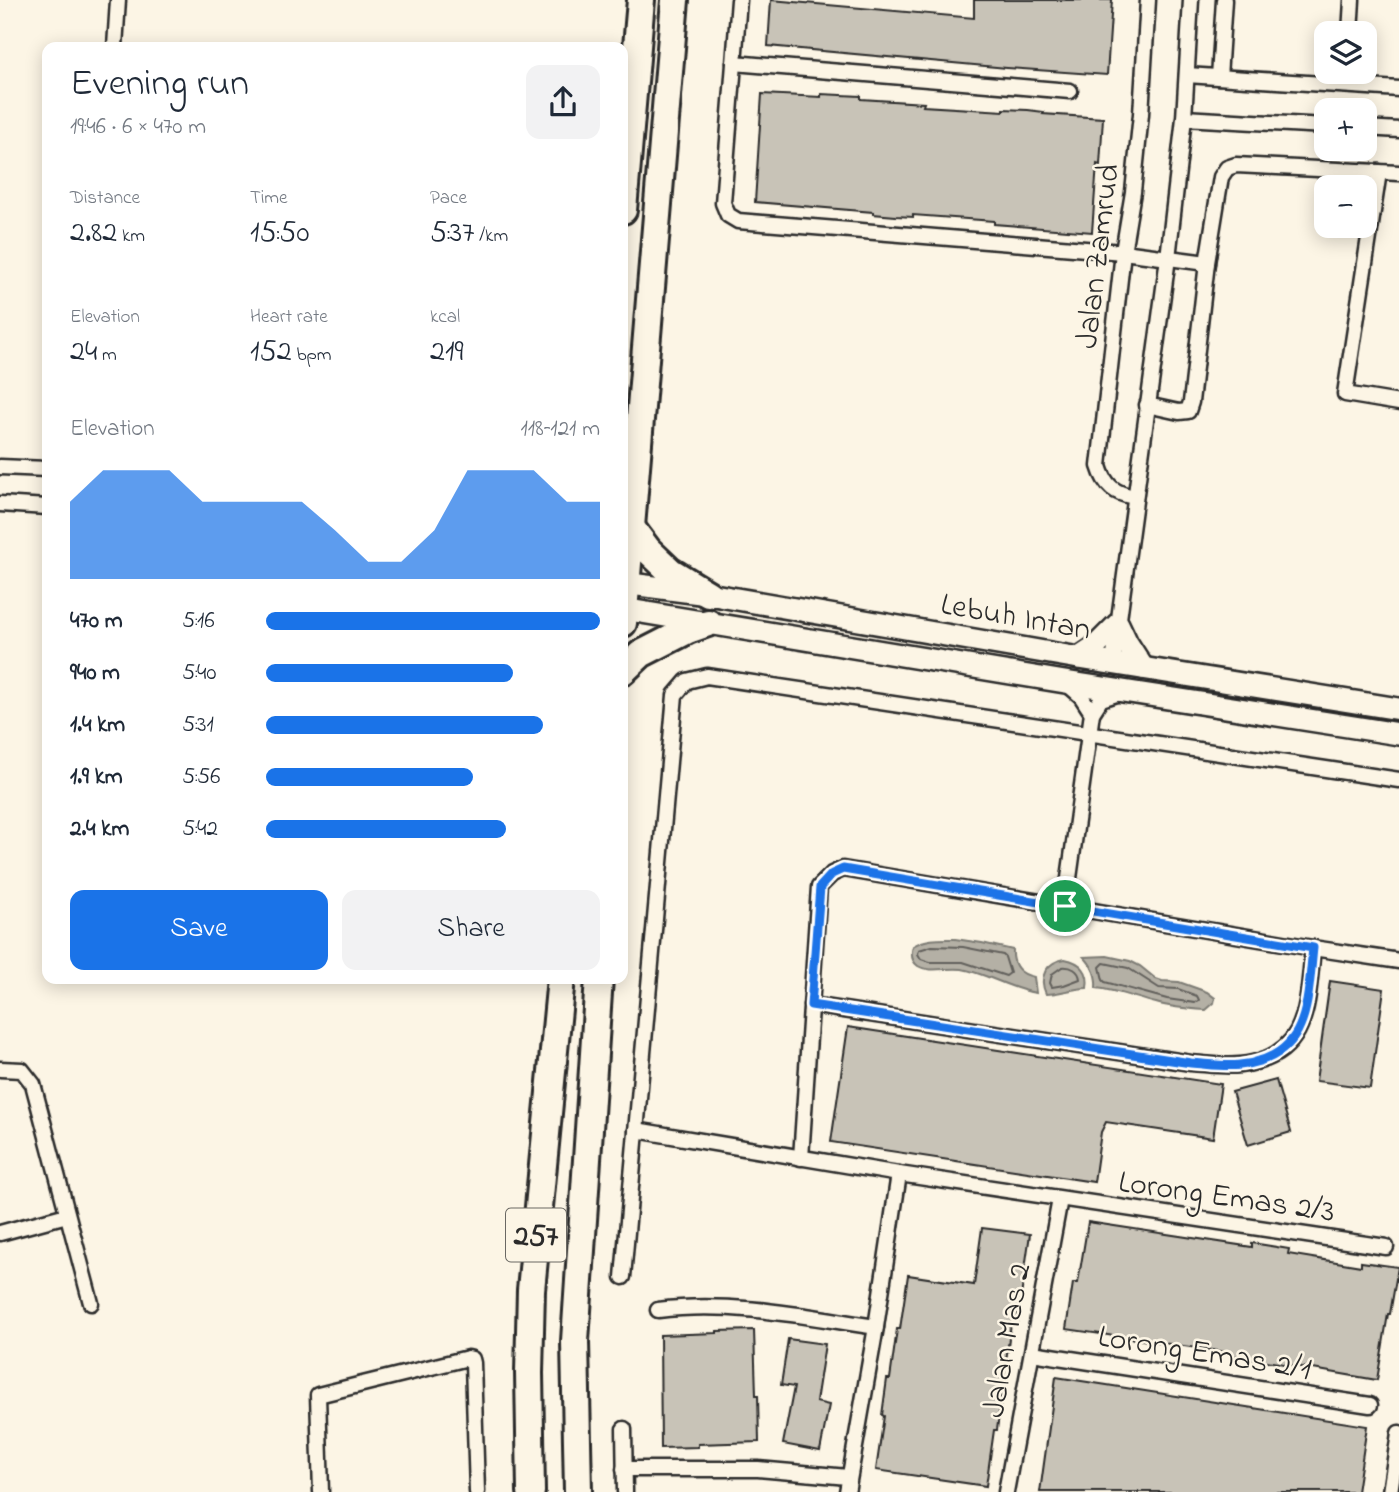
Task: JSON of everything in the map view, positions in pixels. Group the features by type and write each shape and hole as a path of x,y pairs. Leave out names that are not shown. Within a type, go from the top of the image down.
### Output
{"highway":[{"path":"628,137 641,0"},
{"path":"628,545 675,0"},
{"path":"630,526 661,564 708,594"},
{"path":"628,666 641,654 708,623"},
{"name":"257","path":"531,1492 531,1290 560,984"},
{"name":"257","path":"578,1492 575,1342 599,984"}],"main road":[{"name":"Lebuh Intan","path":"628,584 708,594 1079,658 1399,709"},
{"name":"Lebuh Intan","path":"628,615 708,623 1399,734"},
{"path":"1079,658 1094,648 1118,624 1143,668"}],"street":[{"path":"115,42 118,0"},
{"path":"739,0 723,203 727,215 738,222 1207,262"},
{"name":"Jalan Zamrud","path":"1135,498 1109,487 1102,478 1099,467 1123,253 1133,192 1148,0"},
{"path":"1113,663 1168,258 1184,118 1191,0"},
{"path":"1219,78 1224,0"},
{"path":"1351,21 1352,0"},
{"path":"734,63 1070,91"},
{"path":"1187,75 1314,79"},
{"path":"1374,84 1399,89"},
{"path":"1184,118 1314,125"},
{"path":"1377,129 1399,130"},
{"path":"1147,405 1179,412 1188,411 1207,262 1221,177 1227,168 1236,165 1399,173"},
{"path":"1379,172 1345,394 1399,402"},
{"path":"0,467 42,469"},
{"path":"0,504 42,507"},
{"path":"624,1277 675,695 687,681 707,677 1399,780"},
{"path":"1065,682 1081,696 1092,713"},
{"path":"1065,906 1092,713 1101,699 1124,691"},
{"path":"801,1158 820,887 832,874 843,869 1399,961"},
{"path":"811,1005 1191,1063 1240,1065 1268,1059 1288,1046 1296,1034 1306,1013 1313,948"},
{"path":"0,1069 22,1070 33,1084 91,1303"},
{"name":"Lorong Emas 2/3","path":"636,1130 899,1174 1386,1247"},
{"path":"847,1492 899,1174"},
{"name":"Jalan Mas 2","path":"1006,1492 1060,1199"},
{"path":"0,1233 67,1215"},
{"path":"658,1310 694,1307 742,1308 876,1327"},
{"name":"Lorong Emas 2/1","path":"1032,1353 1370,1405"},
{"path":"321,1492 318,1395 468,1358 472,1359 473,1363 477,1492"},
{"path":"624,1429 625,1492"},
{"path":"1390,1492 1399,1433"},
{"path":"624,1469 758,1469 848,1477"}],"water":[{"path":"955,939 1013,950 1018,968 1024,974 1034,977 1036,993 972,971 928,969 914,962 913,946 918,943"},
{"path":"1107,956 1130,961 1156,979 1179,982 1207,992 1215,998 1214,1003 1206,1010 1181,1008 1096,988 1094,971 1084,957"},
{"path":"1065,959 1083,969 1087,977 1087,988 1046,994 1043,982 1045,971 1053,963"}],"building":[{"path":"771,0 974,18 974,0 1112,0 1107,75 768,46"},
{"path":"762,94 861,96 861,99 924,103 923,106 1028,110 1044,112 1043,114 1103,118 1092,232 994,224 994,221 896,216 755,202"},
{"path":"1330,981 1384,989 1370,1088 1316,1081"},
{"path":"848,1027 1221,1084 1213,1138 1106,1122 1101,1132 1094,1182 831,1142"},
{"path":"1276,1080 1291,1132 1248,1145 1232,1092"},
{"path":"1088,1222 1252,1247 1252,1243 1289,1249 1288,1254 1361,1266 1361,1262 1398,1267 1377,1380 1231,1355 1232,1353 1066,1329 1073,1283 1078,1283"},
{"path":"982,1228 1030,1234 1017,1324 1011,1323 997,1430 994,1430 986,1486 876,1470 887,1379 890,1379 908,1275 974,1285"},
{"path":"754,1330 759,1442 661,1448 660,1335"},
{"path":"788,1339 825,1344 816,1402 829,1405 820,1451 783,1444 794,1387 781,1385"},
{"path":"1056,1377 1367,1426 1357,1492 1040,1492"}],"route":[{"path":"843,869 1065,906 1313,948 1306,1013 1296,1034 1288,1046 1268,1059 1240,1065 1191,1063 811,1005 820,887 832,874 843,869"}]}
